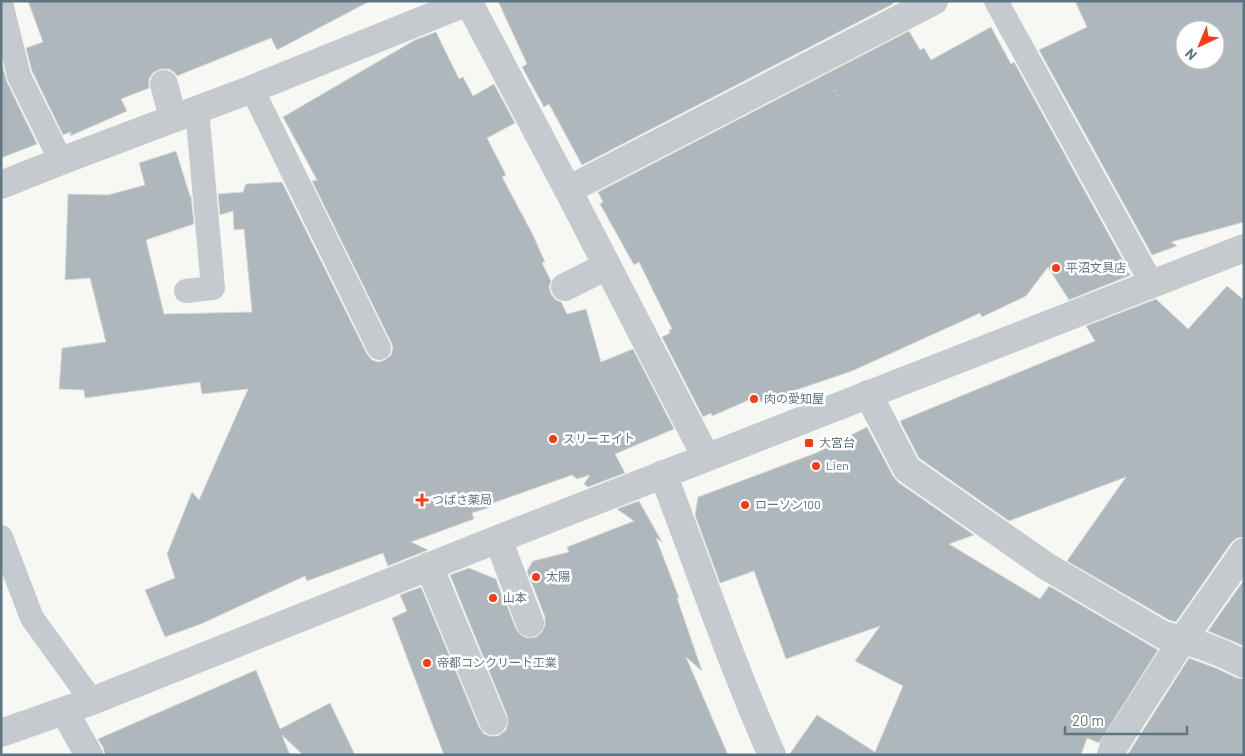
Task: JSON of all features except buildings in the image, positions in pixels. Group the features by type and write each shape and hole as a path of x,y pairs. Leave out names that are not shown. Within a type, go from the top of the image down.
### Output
{"street":[{"path":"1,185 252,90 468,2 568,190 706,458"},
{"path":"568,190 818,62 928,2"},
{"path":"164,84 185,114"},
{"path":"1,733 64,712 429,566 1152,284 1238,257"},
{"path":"564,287 606,266"},
{"path":"868,394 907,469 1046,566 1163,635 1183,639 1220,652 1244,664"},
{"path":"663,474 717,618 772,755"},
{"path":"498,539 530,623"},
{"path":"1111,755 1114,746 1183,639 1244,552"},
{"path":"429,566 493,721"},
{"path":"64,712 89,755"}],"lane":[{"path":"996,1 1152,284"},
{"path":"1,3 19,76 61,161"},
{"path":"252,90 379,348"},
{"path":"185,114 213,288 186,292"},
{"path":"1,537 32,618 92,701"}],"place":[{"name":"平沼文具店","path":"1056,268"},
{"name":"肉の愛知屋","path":"754,399"},
{"name":"スリーエイト","path":"553,439"},
{"name":"大宮台","path":"809,443"},
{"name":"Lien","path":"816,466"},
{"name":"つばさ薬局","path":"422,500"},
{"name":"ローソン100","path":"745,505"},
{"name":"太陽","path":"536,577"},
{"name":"山本","path":"493,598"},
{"name":"帝都コンクリート工業","path":"427,663"}]}
